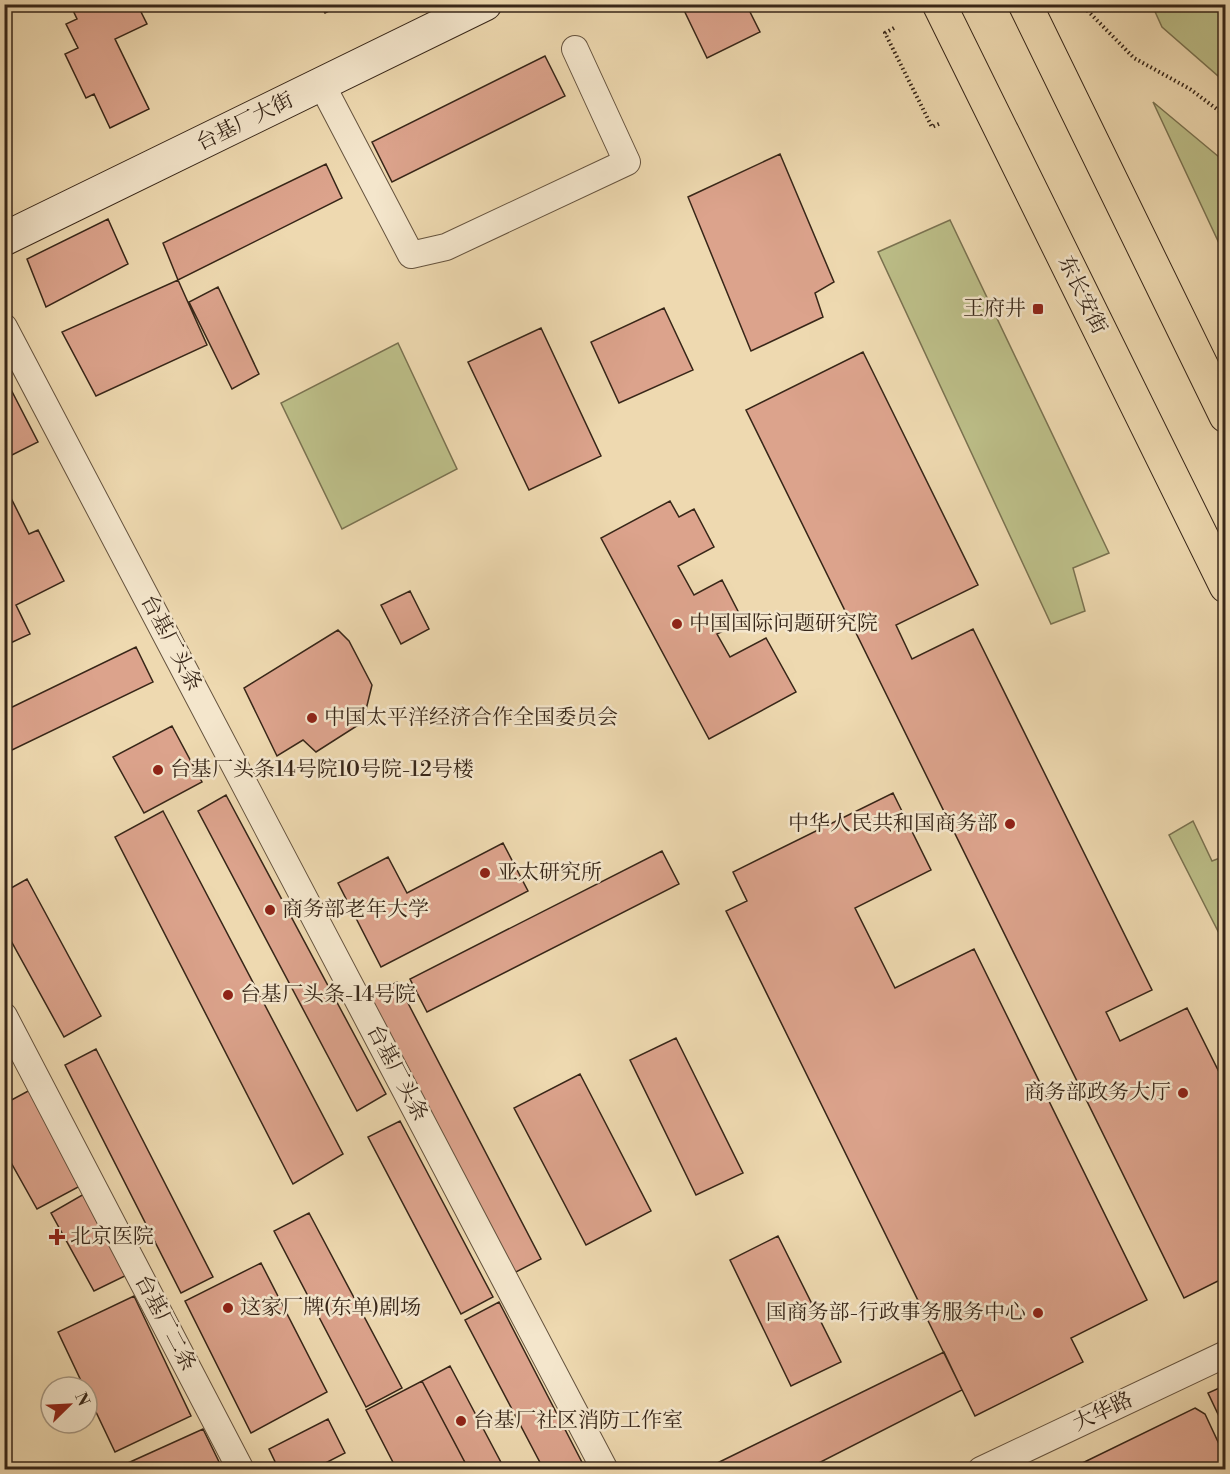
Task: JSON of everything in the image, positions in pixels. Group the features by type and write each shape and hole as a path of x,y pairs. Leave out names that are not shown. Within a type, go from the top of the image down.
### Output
{"highway":[{"name":"东长安街","path":"939,4 1226,586"},
{"path":"1025,4 1226,416"}],"street":[{"name":"台基厂大街","path":"4,239 485,4"},
{"path":"322,85 411,255 446,247 627,162 574,48"},
{"name":"台基厂头条","path":"4,327 605,1470"},
{"name":"台基厂二条","path":"4,1016 242,1470"},
{"name":"大华路","path":"981,1470 1226,1354"}],"path":[{"path":"1081,4 1134,58 1190,89 1226,116"},
{"path":"894,28 885,33 932,127 940,123"}],"green space":[{"path":"1152,5 1225,5 1225,82 1162,27"},
{"path":"1153,102 1225,162 1225,256"},
{"path":"950,220 1109,553 1073,568 1085,611 1051,624 878,252"},
{"path":"398,343 457,469 342,529 281,403"},
{"path":"1193,821 1212,861 1225,856 1225,945 1169,835"}],"building":[{"path":"70,4 137,4 147,24 115,39 149,109 110,128 94,94 86,98 65,54 78,48 66,24 77,19"},
{"path":"320,4 343,4 325,13"},
{"path":"681,4 746,4 760,32 707,58"},
{"path":"545,56 565,96 392,182 372,142"},
{"path":"780,154 834,282 815,293 823,317 751,351 688,197"},
{"path":"326,164 342,198 178,280 163,243"},
{"path":"108,219 128,264 46,307 27,259"},
{"path":"178,280 207,345 96,396 62,332"},
{"path":"218,287 259,374 232,389 189,302"},
{"path":"664,308 693,370 619,403 591,342"},
{"path":"541,328 601,456 529,490 468,362"},
{"name":"中华人民共和国商务部","path":"863,352 978,585 896,625 912,659 973,629 1152,990 1106,1012 1120,1041 1187,1008 1226,1086 1226,1277 1184,1298 746,410"},
{"path":"4,376 38,442 8,457 4,450"},
{"path":"4,484 29,534 38,530 64,581 16,605 30,634 4,646"},
{"path":"670,501 679,517 694,509 714,547 678,566 694,595 722,580 743,621 717,634 730,657 766,638 796,692 709,739 601,538"},
{"path":"410,591 429,629 401,644 381,605"},
{"path":"338,630 349,641 372,685 363,722 316,752 303,740 277,756 244,688"},
{"path":"136,647 153,682 12,750 4,735 4,711"},
{"name":"台基厂头条14号院10号院-12号楼","path":"172,726 202,782 144,813 113,757"},
{"path":"893,793 931,870 855,908 895,988 974,949 1147,1300 1071,1338 1083,1362 975,1416 726,911 747,901 733,872"},
{"path":"226,795 386,1094 357,1111 198,811"},
{"name":"台基厂头条-14号院","path":"163,811 343,1154 293,1184 115,837"},
{"path":"503,843 528,891 381,967 338,883 388,857 407,893"},
{"path":"662,851 679,884 427,1012 410,979"},
{"path":"27,879 101,1016 64,1037 4,928 4,892"},
{"path":"397,982 541,1259 512,1274 368,997"},
{"path":"676,1038 743,1173 696,1195 630,1060"},
{"path":"96,1049 213,1277 181,1293 65,1065"},
{"path":"580,1074 651,1211 586,1245 514,1108"},
{"path":"30,1090 82,1185 37,1209 4,1150 4,1104"},
{"path":"400,1121 493,1297 461,1314 368,1137"},
{"path":"84,1194 129,1274 94,1291 51,1213"},
{"path":"309,1213 402,1388 366,1407 274,1231"},
{"path":"778,1236 841,1362 791,1386 730,1260"},
{"path":"261,1263 327,1392 251,1433 185,1301"},
{"path":"134,1296 191,1416 115,1452 99,1418 99,1375 78,1375 58,1332"},
{"path":"499,1302 586,1470 544,1470 465,1320"},
{"path":"944,1352 962,1390 805,1470 703,1470"},
{"path":"450,1366 504,1468 501,1470 469,1470 422,1381"},
{"path":"422,1381 469,1470 397,1470 366,1410"},
{"path":"1226,1385 1226,1431 1208,1393"},
{"path":"1195,1408 1205,1414 1226,1459 1226,1470 1068,1470"},
{"path":"328,1419 345,1453 312,1470 279,1470 269,1449"},
{"path":"203,1429 223,1470 120,1470 119,1467"}],"place":[{"name":"王府井","path":"1038,309"},
{"name":"中国国际问题研究院","path":"677,624"},
{"name":"中国太平洋经济合作全国委员会","path":"312,718"},
{"name":"台基厂头条14号院10号院-12号楼","path":"158,770"},
{"name":"中华人民共和国商务部","path":"1010,824"},
{"name":"亚太研究所","path":"485,873"},
{"name":"商务部老年大学","path":"270,910"},
{"name":"台基厂头条-14号院","path":"228,995"},
{"name":"商务部政务大厅","path":"1183,1093"},
{"name":"北京医院","path":"57,1237"},
{"name":"这家厂牌(东单)剧场","path":"228,1308"},
{"name":"国商务部-行政事务服务中心","path":"1038,1313"},
{"name":"台基厂社区消防工作室","path":"461,1421"}]}
